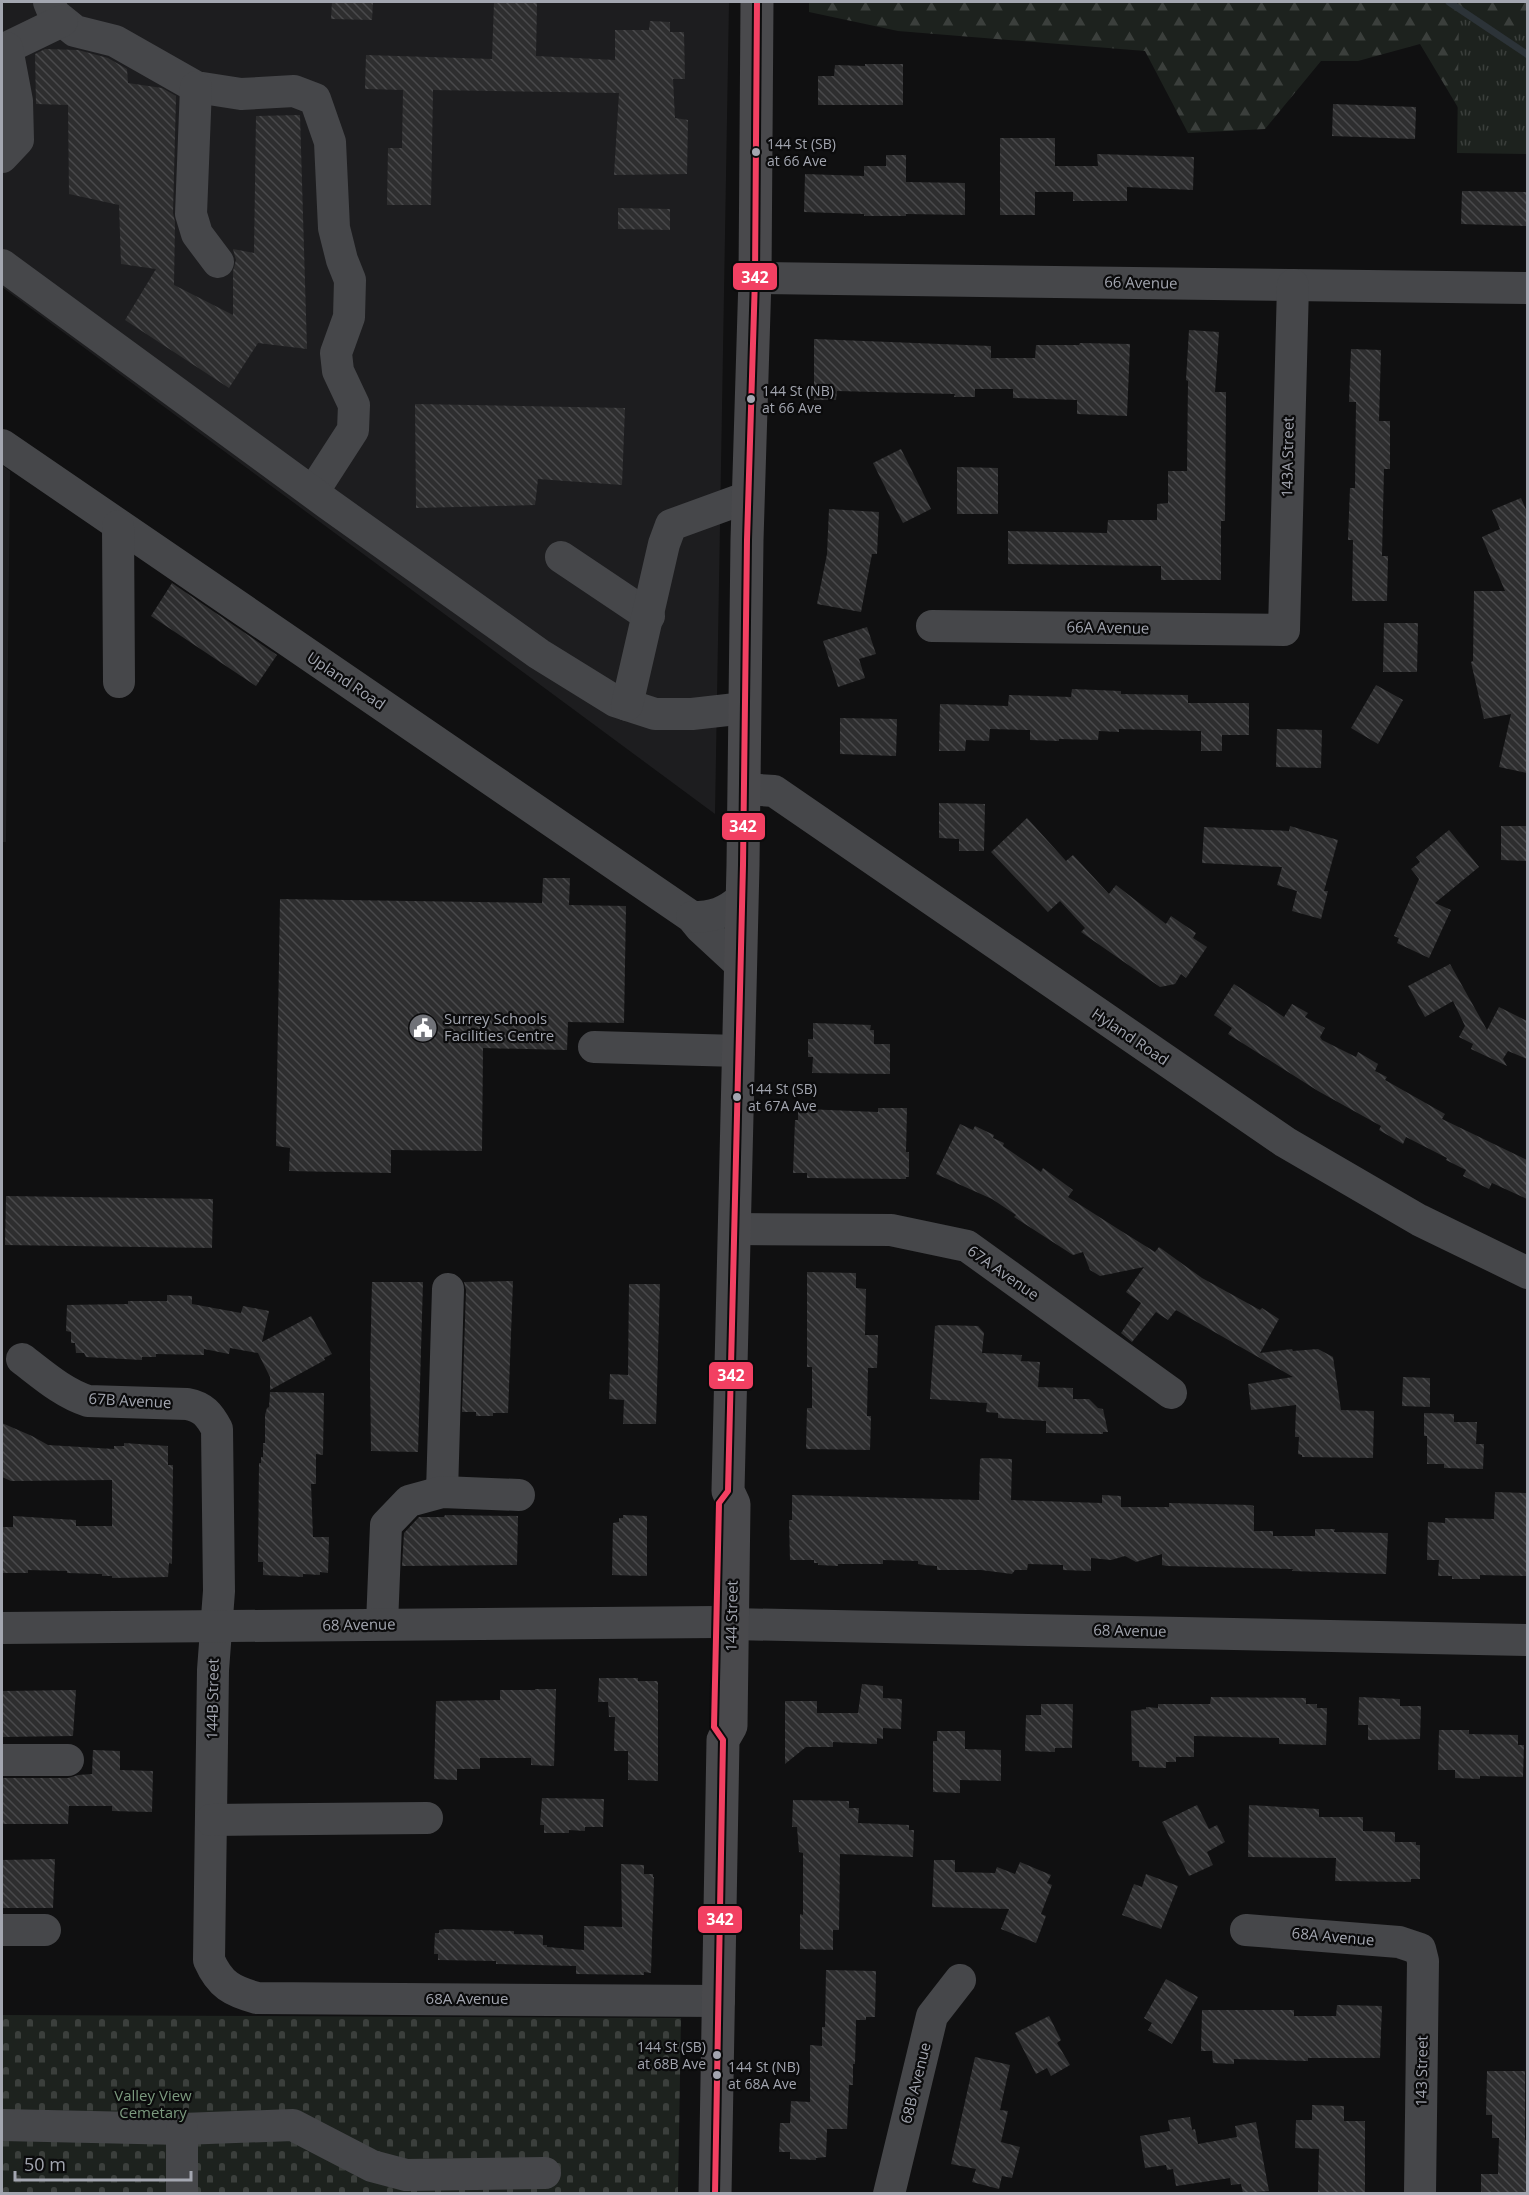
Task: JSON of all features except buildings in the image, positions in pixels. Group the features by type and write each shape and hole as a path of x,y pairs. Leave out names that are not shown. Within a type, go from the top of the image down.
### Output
{"main road":[{"name":"144 Street","path":"715,2193 723,1740 731,1726 724,1623 734,1504 728,1491 741,965 748,497 755,278 757,2"}],"street":[{"path":"2,157 18,140 17,100 4,49 55,11 75,31 115,41 196,87 241,94 294,91 315,99 330,142 334,228 350,280 349,317 336,353 338,371 354,405 353,430 312,492"},
{"path":"196,87 191,214 197,234 218,262"},
{"path":"2,265 312,492 539,654 615,701 655,714 692,714 745,708"},
{"name":"66 Avenue","path":"755,278 1527,288"},
{"name":"143A Street","path":"1284,630 1293,285"},
{"name":"Upland Road","path":"2,445 692,917 741,965"},
{"path":"627,705 664,544 671,525 748,497"},
{"path":"118,526 119,682"},
{"path":"561,557 649,616"},
{"name":"66A Avenue","path":"932,626 1284,630"},
{"name":"Hyland Road","path":"744,789 774,791 1285,1142 1419,1220 1527,1273"},
{"path":"692,917 721,913 741,899"},
{"path":"594,1047 739,1051"},
{"name":"67A Avenue","path":"734,1229 891,1230 968,1246 1171,1393"},
{"path":"442,1492 448,1289"},
{"name":"67B Avenue","path":"22,1359 64,1391 88,1401 187,1404 200,1407 210,1416"},
{"name":"144B Street","path":"210,1416 217,1429 218,1444 219,1591 213,1670 209,1960 220,1979"},
{"path":"382,1624 386,1524 409,1501 442,1492 519,1495"},
{"name":"68 Avenue","path":"2,1628 724,1623 1527,1640"},
{"path":"2,1760 68,1760"},
{"path":"211,1820 427,1818"},
{"path":"2,1930 45,1930"},
{"name":"68A Avenue","path":"1246,1930 1399,1942 1420,1949"},
{"name":"143 Street","path":"1420,1949 1424,1961 1420,2193"},
{"name":"68A Avenue","path":"220,1979 228,1987 257,1998 719,2001"},
{"name":"68B Avenue","path":"889,2193 932,2016 960,1980"},
{"path":"2,2125 182,2128 293,2126 372,2166 406,2175 545,2173"},
{"path":"182,2128 182,2193"}],"shaded area":[{"path":"2,2 729,2 715,814 2,287"},
{"path":"2,465 10,471 6,842 2,842"}],"green space":[{"path":"809,2 1527,2 1527,142 1478,141 1420,44 1358,61 1321,61 1265,129 1188,133 1145,51 898,31 809,12"},
{"path":"1459,18 1509,32 1527,22 1527,154 1457,153"},
{"name":"Valley View Cemetary","path":"2,2015 681,2018 678,2193 2,2194"}],"waterway":[{"path":"1449,2 1528,55"}],"transit line":[{"name":"342","path":"715,2194 723,1740 714,1727 719,1503 728,1491 743,865 747,540 755,278 757,2"}],"place":[{"name":"144 St (SB) at 66 Ave","path":"756,152"},
{"name":"144 St (NB) at 66 Ave","path":"751,399"},
{"name":"Surrey Schools Facilities Centre","path":"423,1028"},
{"name":"144 St (SB) at 67A Ave","path":"737,1097"},
{"name":"144 St (SB) at 68B Ave","path":"717,2055"},
{"name":"144 St (NB) at 68A Ave","path":"717,2075"}]}
